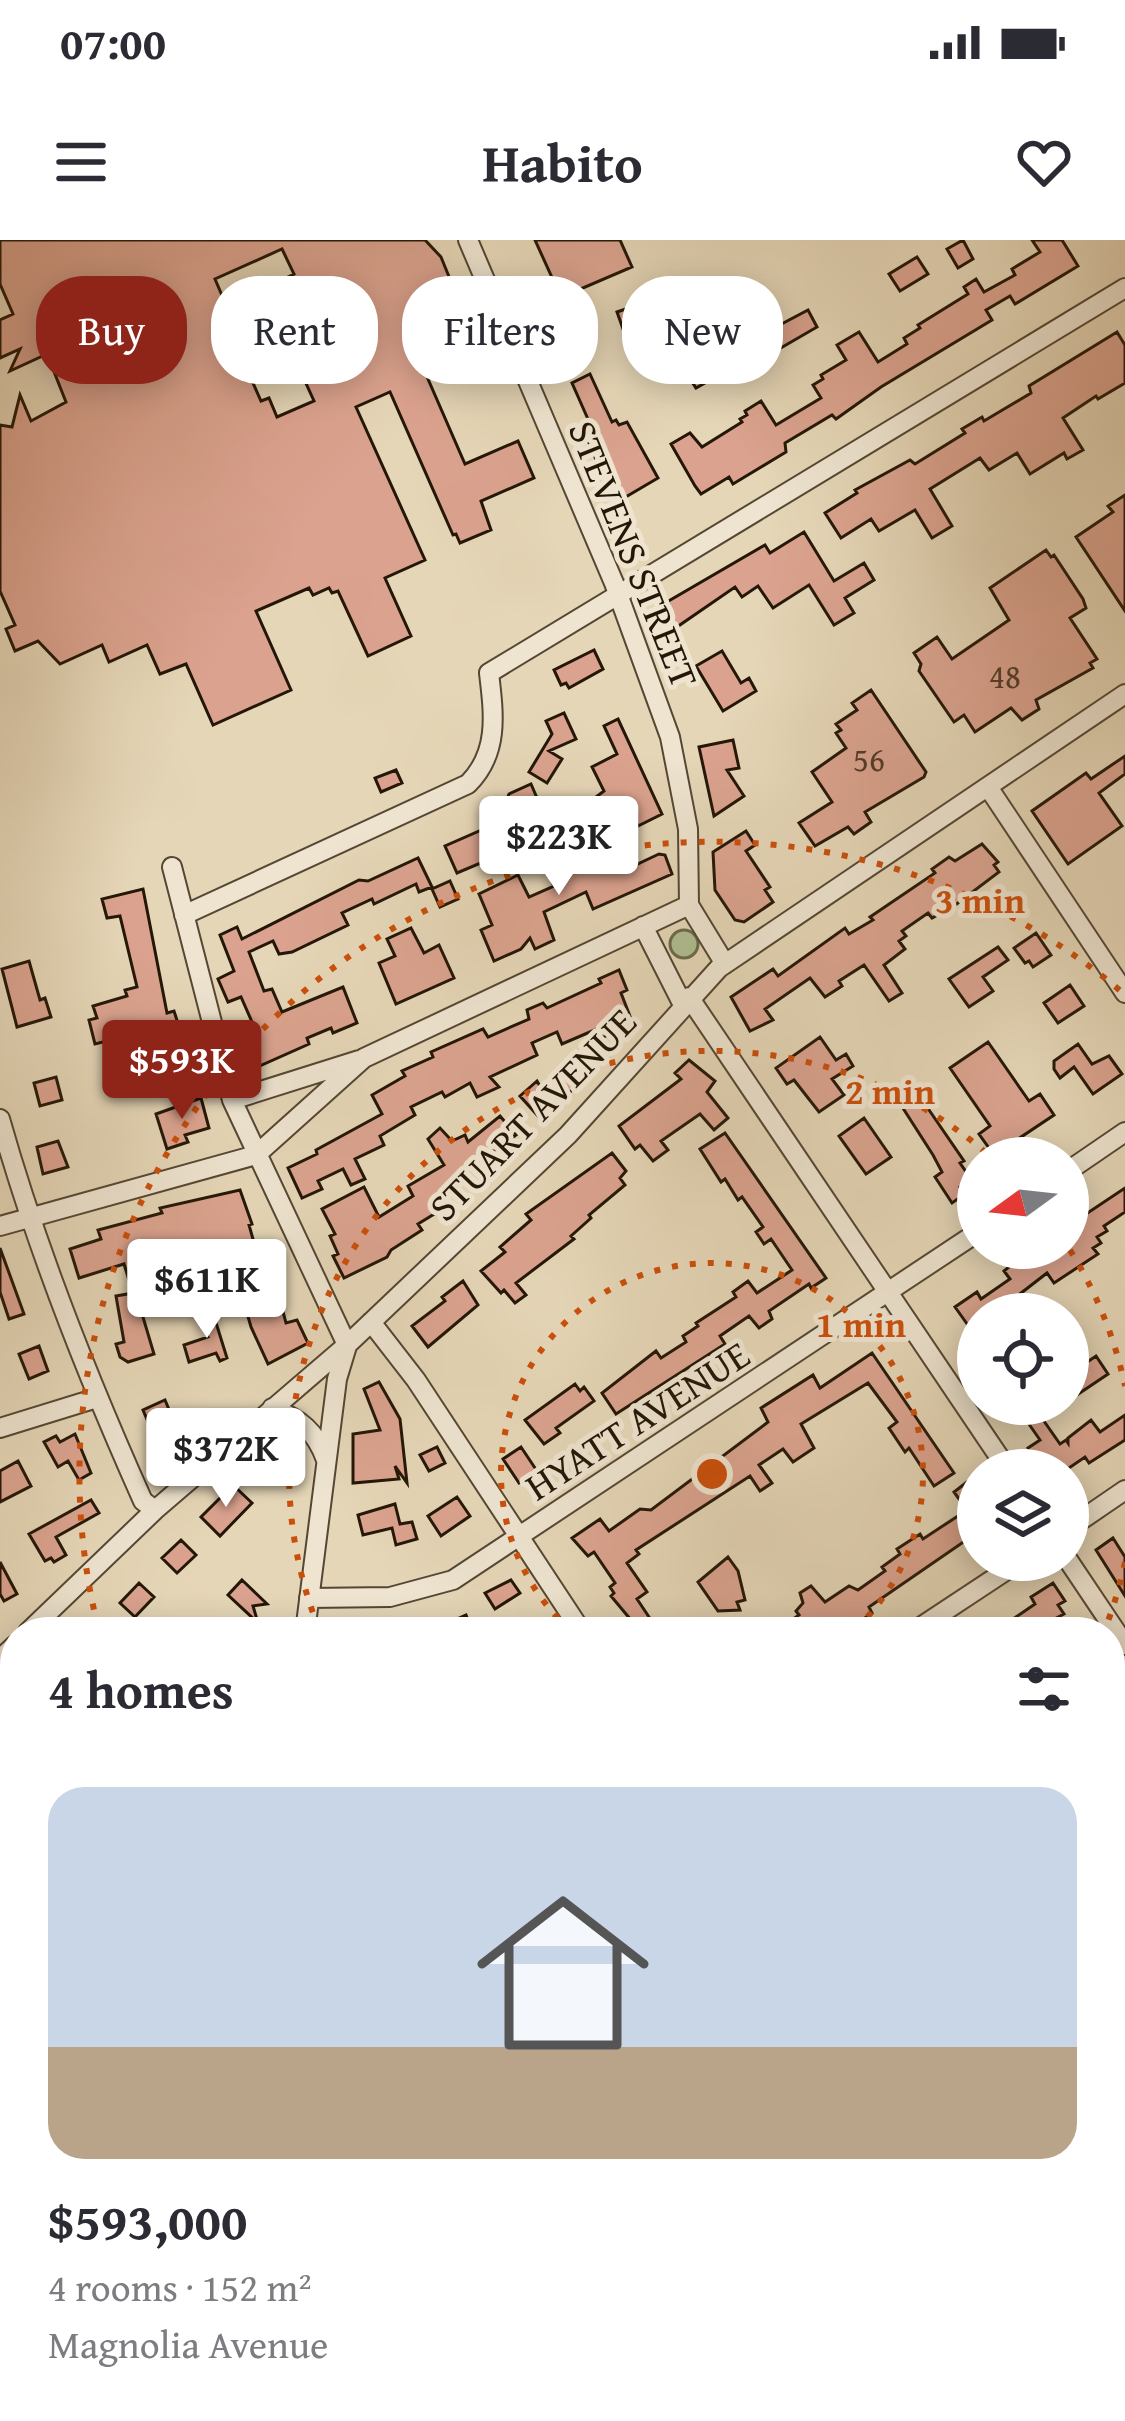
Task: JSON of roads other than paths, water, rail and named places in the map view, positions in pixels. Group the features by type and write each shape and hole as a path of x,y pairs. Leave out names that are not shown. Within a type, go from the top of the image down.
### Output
{"street":[{"name":"STEVENS STREET","path":"468,240 619,594 671,741 688,829 688,905"},
{"path":"184,915 468,784 485,767 495,722 489,673 1125,288"},
{"name":"STUART AVENUE","path":"44,1617 155,1510 347,1345 568,1135 686,1001 725,964 1125,694"},
{"path":"988,787 1125,993"},
{"path":"172,867 232,1100 347,1345 337,1379 307,1617"},
{"path":"232,1100 364,1058 688,905 725,964"},
{"path":"643,926 686,1001 994,1449"},
{"path":"0,1226 256,1155 364,1058"},
{"path":"0,1119 28,1218 97,1398 143,1501 155,1510"},
{"path":"1089,1157 1125,1132"},
{"name":"HYATT AVENUE","path":"310,1598 390,1597 453,1580 957,1246"},
{"path":"371,1322 416,1380 572,1617"},
{"path":"0,1428 97,1398"},
{"path":"272,1408 310,1430 328,1466"},
{"path":"1089,1515 1125,1490"},
{"path":"936,1617 990,1581"},
{"path":"1082,1581 1106,1617"}]}
